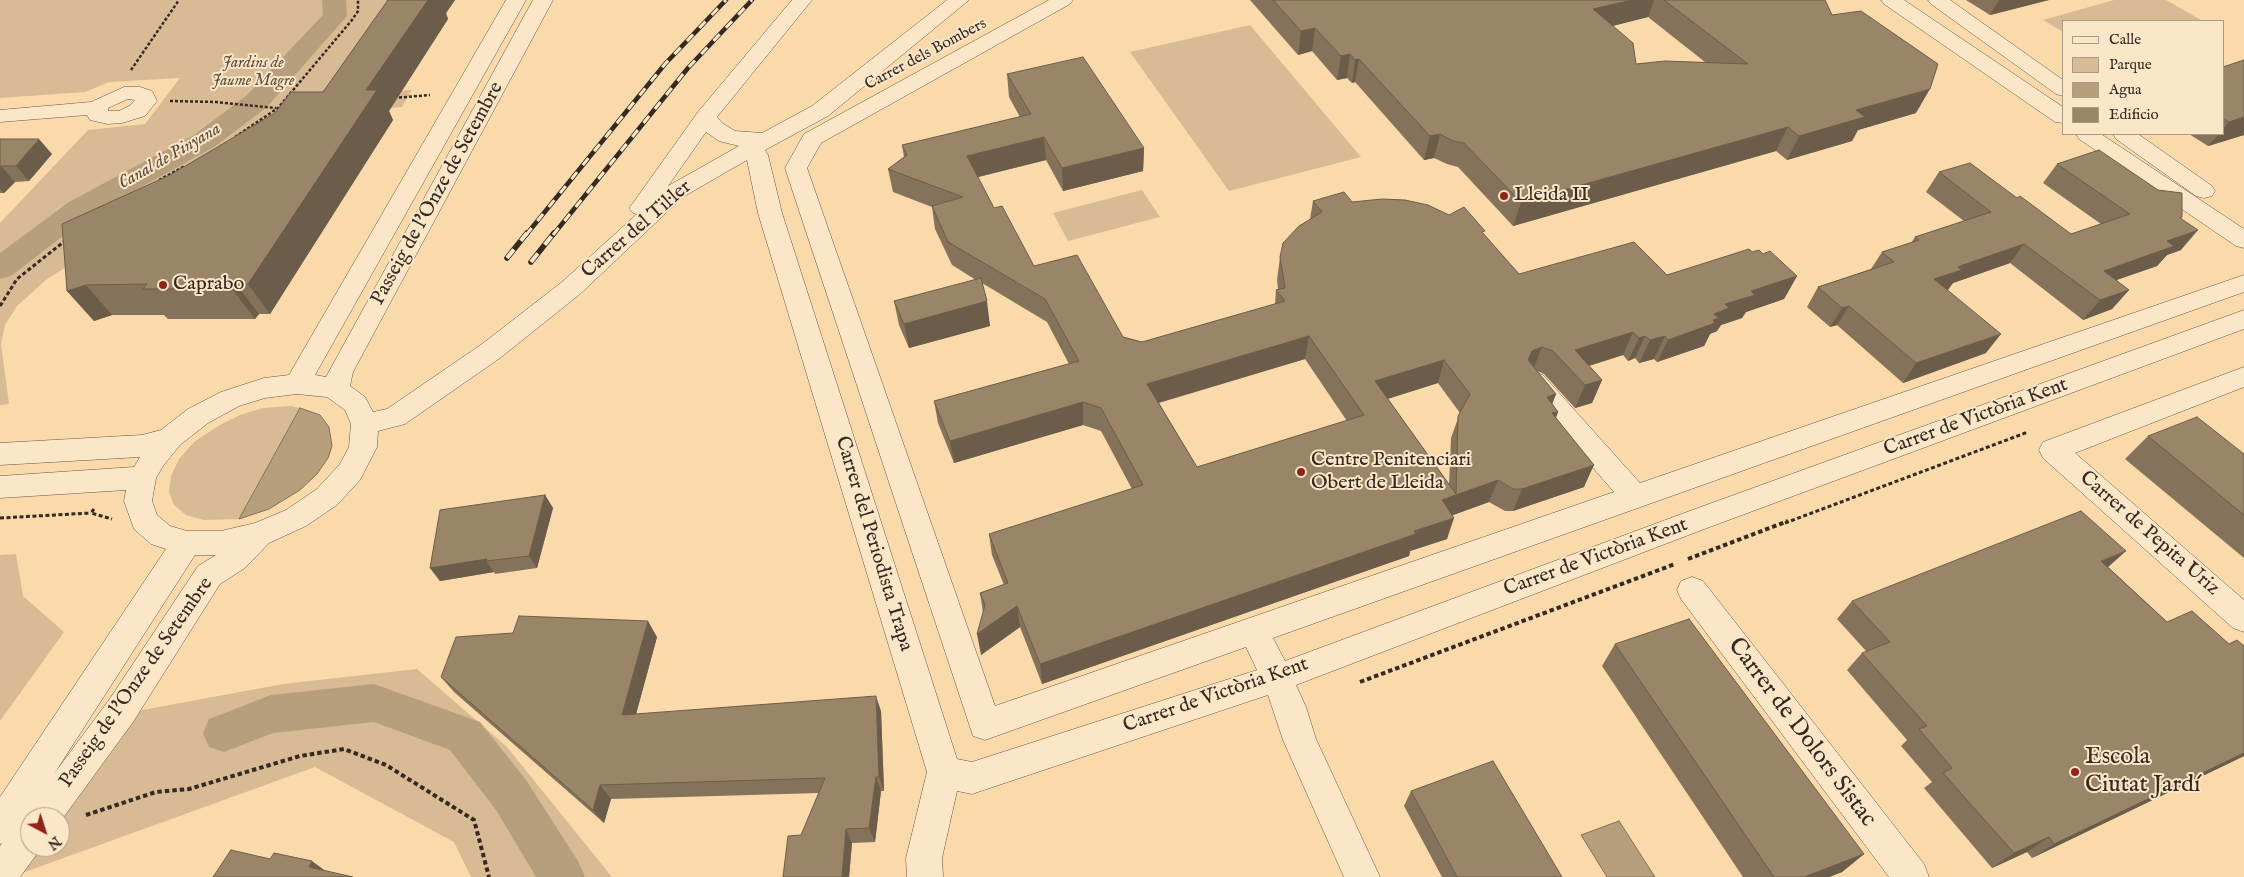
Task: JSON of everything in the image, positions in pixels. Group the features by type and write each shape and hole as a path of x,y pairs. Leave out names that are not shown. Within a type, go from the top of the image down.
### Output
{"street":[{"name":"Passeig de l'Onze de Setembre","path":"297,384 516,0"},
{"name":"Passeig de l'Onze de Setembre","path":"336,390 340,372 543,0"},
{"path":"618,242 706,117 802,0"},
{"name":"Carrer del Til·ler","path":"365,424 395,417 492,351 571,288 618,242 675,192 707,172 810,117 959,0"},
{"name":"Carrer dels Bombers","path":"810,117 1033,0"},
{"name":"Carrer de Victòria Kent","path":"1063,0 812,139 796,168 985,725 2244,283"},
{"path":"1891,0 2062,116"},
{"path":"1938,0 2062,89"},
{"path":"0,116 97,108 108,99 124,93 140,92 145,94 146,102 137,111 115,118 102,117 97,112 97,108"},
{"path":"706,117 714,128 727,136 759,144"},
{"name":"Carrer del Periodista Trapa","path":"770,213 773,166 785,140 810,117"},
{"path":"2089,135 2244,240"},
{"path":"2125,135 2244,219"},
{"name":"Carrer del Periodista Trapa","path":"759,144 757,155 770,213 944,772"},
{"name":"Carrer del Periodista Trapa","path":"707,172 733,170 744,175 751,180 770,213"},
{"name":"Carrer de Victòria Kent","path":"944,772 972,778 1277,678 1688,523 2244,318"},
{"name":"Carrer de Pepita Uriz","path":"2244,377 2053,450 2244,619"},
{"path":"1534,382 1634,496"},
{"path":"0,487 130,480 170,438 198,416 230,399 264,388 297,384 318,385 336,390 356,404 365,424 362,447 350,472 327,497 296,518 260,534 221,544 187,543 161,536 144,521 130,480"},
{"path":"0,454 142,446 170,438"},
{"name":"Passeig de l'Onze de Setembre","path":"50,807 121,711 210,575 234,559 260,534"},
{"name":"Passeig de l'Onze de Setembre","path":"0,827 187,543"},
{"name":"Carrer de Dolors Sistac","path":"1685,571 1911,877"},
{"path":"1253,630 1290,707 1300,740 1362,877"},
{"path":"925,877 924,858 944,772"},
{"path":"0,875 20,848"}],"path":[{"path":"124,93 124,81 179,0"},
{"path":"227,142 278,108 358,12 358,0"},
{"path":"388,99 432,95"},
{"path":"146,102 216,102 263,108 286,107"},
{"path":"157,182 187,165"},
{"path":"0,306 17,279 41,258 70,237"},
{"path":"1352,685 1685,571 2030,432"},
{"path":"91,512 130,480"},
{"path":"0,518 91,512 115,520"},
{"path":"78,818 156,792 190,789 300,756 344,749 386,765 474,820 489,877"}],"green space":[{"name":"Jardins de Jaume Magre","path":"0,0 401,0 368,92 412,90 402,107 316,114 47,279 17,306 5,325 1,344 9,404 0,405 0,223 88,130 145,124 180,78 109,82 85,92 0,98"},
{"path":"2114,0 2166,0 2201,20 2062,20 2062,31 2043,20"},
{"path":"1250,25 1361,157 1229,191 1130,52"},
{"path":"1142,190 1160,217 1068,241 1053,213"},
{"path":"291,406 300,408 239,519 204,520 186,515 174,505 169,492 171,476 179,459 194,442 218,426 240,415 263,408"},
{"path":"16,554 23,596 64,632 0,721 0,555"},
{"path":"417,669 507,747 612,877 471,877 454,842 315,767 70,856 70,807 67,807 132,712 283,684"},
{"path":"26,857 66,857 11,877"}],"water":[{"path":"300,408 320,415 329,427 332,446 328,458 317,474 300,490 269,509 239,519"},
{"path":"1619,821 1655,877 1607,877 1581,835"}],"building":[{"path":"388,0 428,0 366,90 377,90 248,284 236,284 232,289 143,289 147,284 86,285 67,291 62,224 170,175 275,113 291,92 323,92"},
{"path":"1273,0 1632,0 1593,9 1633,43 1636,64 1665,61 1748,64 1664,0 1825,0 1832,15 1861,11 1938,64 1930,89 1856,110 1865,117 1799,136 1788,127 1521,202 1464,143 1453,141 1440,134 1430,136 1359,59 1355,60 1350,54 1341,56 1315,28 1301,31"},
{"path":"1083,57 1144,148 1062,168 1044,137 967,156 994,208 1002,206 1034,266 1077,255 1123,337 1142,342 1285,301 1276,290 1285,288 1280,257 1283,243 1299,226 1322,212 1313,201 1344,192 1352,202 1382,199 1405,200 1428,205 1449,215 1464,207 1485,231 1482,232 1519,274 1634,242 1667,275 1749,249 1752,252 1759,250 1763,254 1770,251 1797,276 1751,291 1755,295 1725,304 1729,308 1714,314 1719,318 1713,320 1715,323 1668,340 1665,336 1650,340 1645,336 1639,338 1633,332 1575,350 1602,380 1585,385 1553,351 1542,347 1532,351 1528,360 1556,394 1547,397 1558,412 1552,413 1594,465 1522,489 1513,489 1498,480 1442,500 1454,518 1414,531 1416,534 1040,664 1017,606 977,634 985,605 980,593 1008,583 989,534 1143,485 1101,408 1083,402 950,441 934,401 1079,361 1045,299 948,242 932,206 963,197 888,169 907,155 902,145 1031,114 1007,74","holes":["1309,336 1364,415 1197,467 1147,384","1444,360 1470,394 1458,416 1456,494 1375,381"]},
{"path":"2244,60 2244,117 2229,122 2224,119 2224,67"},
{"path":"0,139 39,139 16,166 1,166 0,168"},
{"path":"2099,150 2158,190 2182,193 2182,217 2180,218 2198,230 2167,241 2174,246 2104,271 2129,290 2100,300 2024,244 1963,265 1958,267 1962,270 1934,279 2001,334 1916,363 1849,306 1842,308 1818,287 1894,262 1882,252 1919,240 1915,237 1991,212 1939,172 1970,163 2017,198 2020,196 2071,234 2130,214 2057,164"},
{"path":"981,278 987,301 904,324 894,301"},
{"path":"2197,417 2244,454 2244,515 2148,436"},
{"path":"545,495 529,556 486,561 487,559 430,568 440,510"},
{"name":"Escola Ciutat Jardí","path":"2081,511 2126,551 2101,561 2167,622 2192,611 2229,644 2237,640 2244,646 2244,753 2054,844 2049,837 2014,853 1943,773 1952,768 1919,729 1927,726 1862,653 1890,642 1852,601"},
{"path":"519,616 648,621 622,715 876,696 879,777 876,777 869,828 846,829 842,877 783,877 788,836 801,835 825,778 600,785 593,810 441,677 456,637 513,633"},
{"path":"1689,619 1864,854 1804,877 1774,877 1615,644"},
{"path":"1493,761 1562,877 1457,877 1411,791"},
{"path":"231,850 270,859 274,853 312,861 309,867 353,877 213,877"}],"waterway":[{"name":"Canal de Pinyana","path":"0,269 79,209 204,141 256,102 335,16 334,0"},
{"name":"Canal de Pinyana","path":"224,733 271,714 374,703 465,736 511,795 562,877"}],"railway":[{"path":"526,235 665,64 726,0"},
{"path":"553,235 688,68 752,0"},
{"path":"507,258 527,233"},
{"path":"531,262 554,233"}],"place":[{"name":"Lleida II","path":"1504,196"},
{"name":"Caprabo","path":"163,285"},
{"name":"Centre Penitenciari Obert de Lleida","path":"1301,472"},
{"name":"Escola Ciutat Jardí","path":"2075,772"}]}
